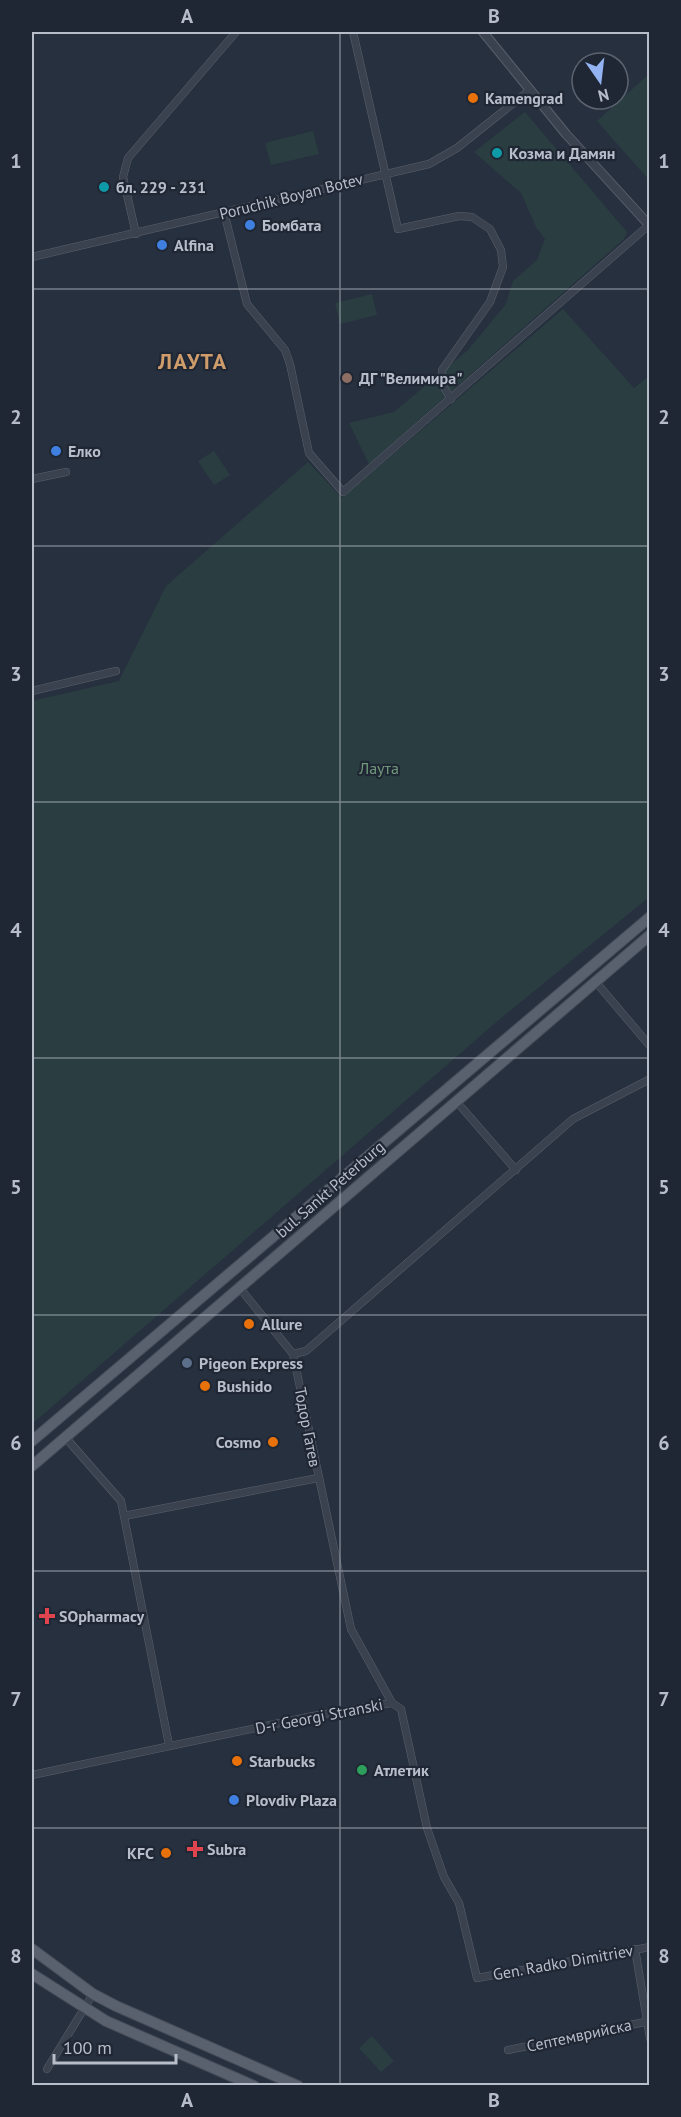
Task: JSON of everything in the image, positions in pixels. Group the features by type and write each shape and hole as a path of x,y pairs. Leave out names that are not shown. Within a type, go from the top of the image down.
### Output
{"main road":[{"name":"bul. Sankt Peterburg","path":"32,1442 650,917"},
{"name":"bul. Sankt Peterburg","path":"32,1466 650,935"},
{"path":"32,1949 93,1994 298,2085"},
{"path":"32,1974 106,2021 254,2085"}],"street":[{"path":"136,234 123,177 128,158 236,32"},
{"path":"353,32 398,229 459,216 472,217 490,229 501,250 503,267 490,302 442,370 442,384 451,399"},
{"path":"224,212 247,304 285,350 290,364 309,453 343,492 649,225 530,90 483,32"},
{"name":"Poruchik Boyan Botev","path":"32,257 429,164 442,158 530,90"},
{"path":"32,479 66,472"},
{"path":"32,691 116,671"},
{"path":"595,981 650,1046"},
{"path":"293,1354 306,1350 573,1119 650,1079"},
{"path":"456,1101 516,1170"},
{"name":"Тодор Гатев","path":"239,1287 293,1354 351,1629 392,1703"},
{"path":"65,1437 121,1501 169,1745"},
{"path":"124,1516 318,1478"},
{"name":"D-r Georgi Stranski","path":"32,1775 169,1745 380,1703 392,1703 401,1709 427,1827 444,1876 459,1903 477,1978"},
{"name":"Gen. Radko Dimitriev","path":"477,1978 650,1947"},
{"path":"635,1949 650,2038"},
{"path":"46,2069 93,1994"},
{"name":"Септемврийска","path":"508,2050 648,2021"}],"green space":[{"path":"649,74 649,180 597,121 608,111 630,111 630,91"},
{"path":"525,112 627,232 624,239 369,464 349,423 394,412 468,350 506,304 513,281 537,260 545,239 536,227 521,193 474,152"},
{"path":"313,131 319,154 271,165 265,143"},
{"path":"372,294 377,315 340,324 335,303"},
{"name":"Лаута","path":"563,309 634,388 649,376 649,897 500,1019 32,1424 32,701 119,681 166,586 308,462 342,498"},
{"path":"214,451 230,475 214,485 198,461"},
{"path":"372,2036 394,2061 381,2072 359,2048"}],"place":[{"name":"Kamengrad","path":"473,98"},
{"name":"Козма и Дамян","path":"497,153"},
{"name":"бл. 229 - 231","path":"104,187"},
{"name":"Бомбата","path":"250,225"},
{"name":"Alfina","path":"162,245"},
{"name":"ДГ \"Велимира\"","path":"347,378"},
{"name":"Елко","path":"56,451"},
{"name":"Allure","path":"249,1324"},
{"name":"Pigeon Express","path":"187,1363"},
{"name":"Bushido","path":"205,1386"},
{"name":"Cosmo","path":"273,1442"},
{"name":"SOpharmacy","path":"47,1616"},
{"name":"Starbucks","path":"237,1761"},
{"name":"Атлетик","path":"362,1770"},
{"name":"Plovdiv Plaza","path":"234,1800"},
{"name":"Subra","path":"195,1849"},
{"name":"KFC","path":"166,1853"}],"district":[{"name":"ЛАУТА","path":"193,361"}]}
